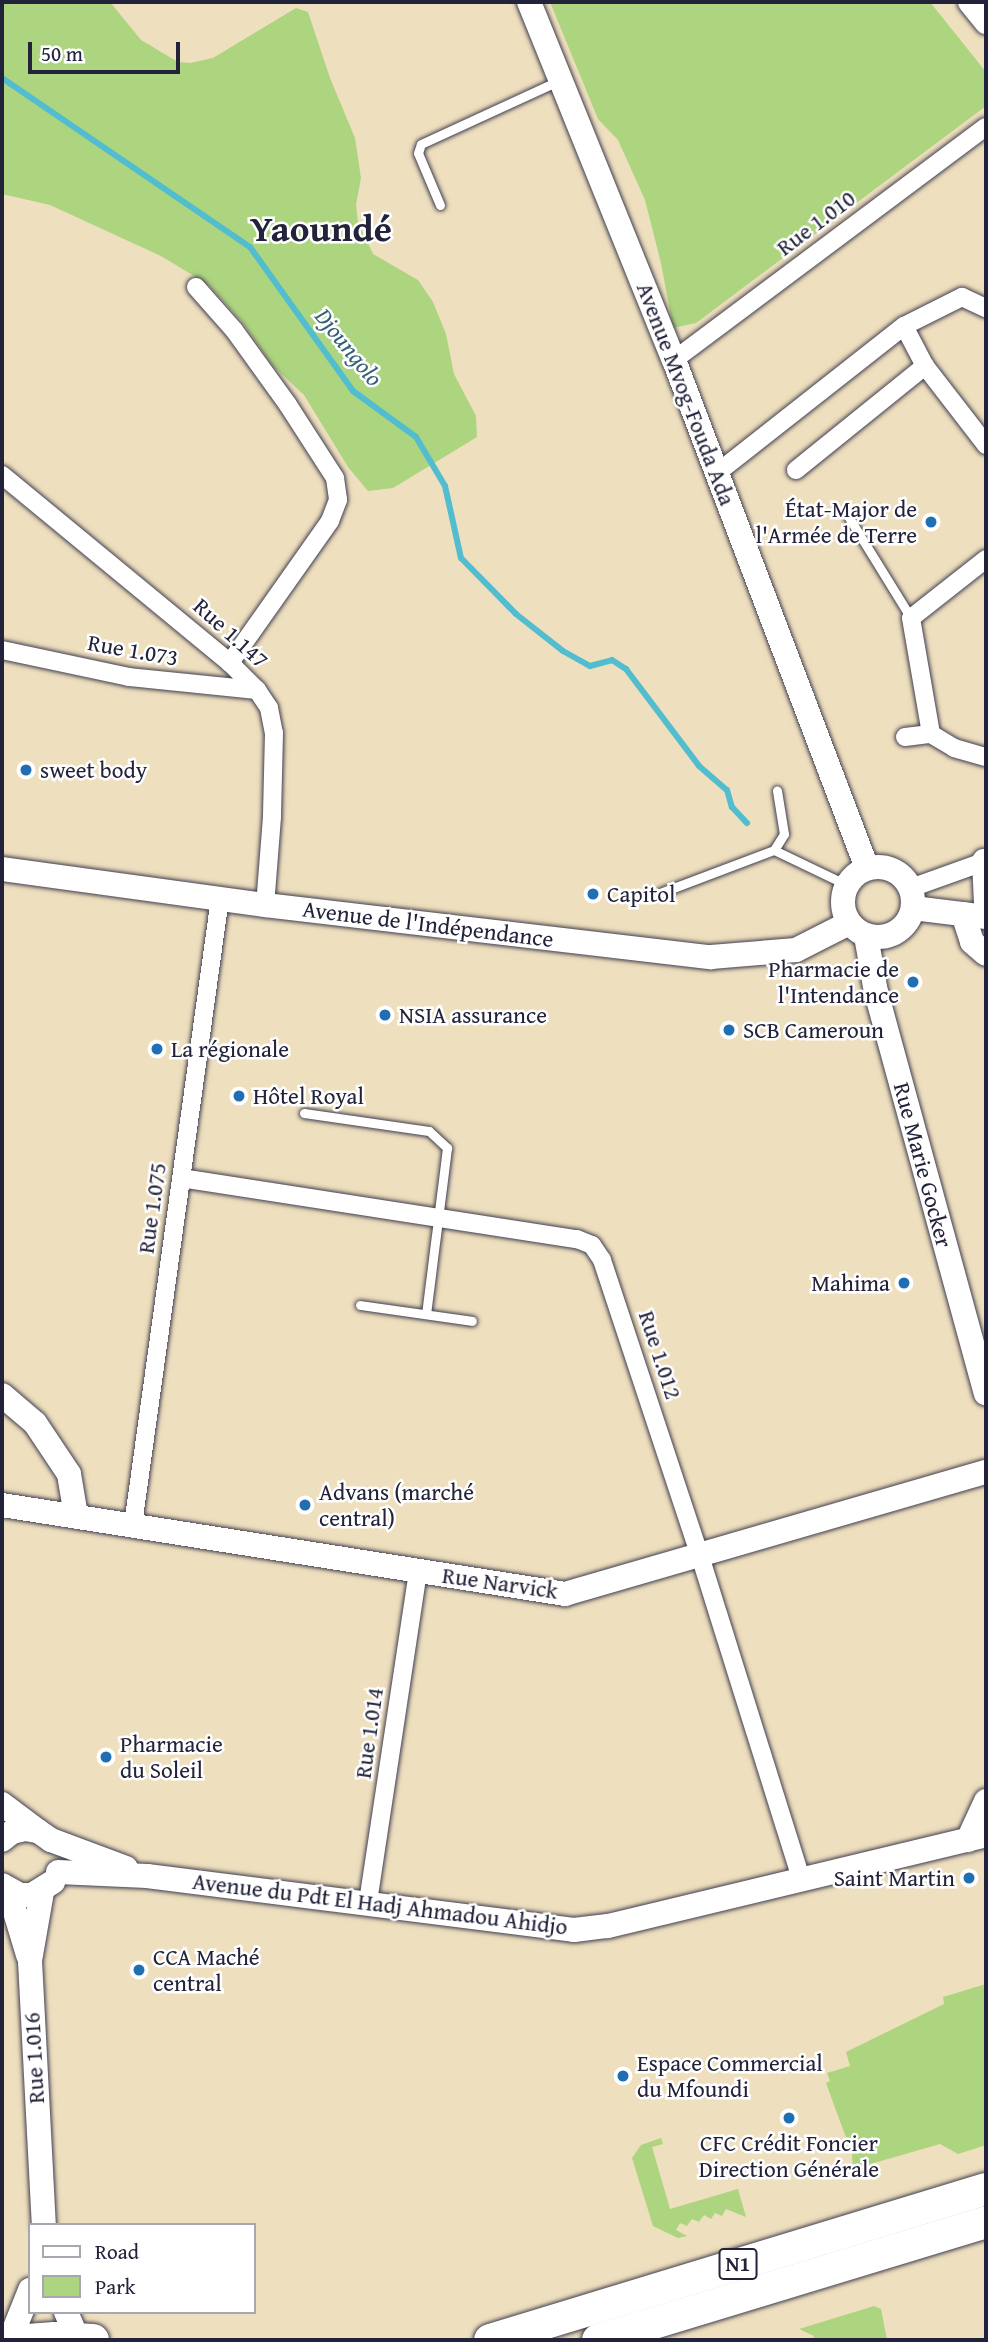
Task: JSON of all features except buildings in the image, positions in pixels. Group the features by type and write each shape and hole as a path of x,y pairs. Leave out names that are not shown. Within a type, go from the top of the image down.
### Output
{"highway":[{"name":"N1","path":"490,2340 986,2189"},
{"name":"N1","path":"598,2340 986,2222"},
{"path":"27,2340 79,2330"}],"main road":[{"name":"Avenue Mvog-Fouda Ada","path":"529,2 674,360 867,868"},
{"path":"970,2 986,22"},
{"path":"985,861 986,903"},
{"path":"867,868 890,868 907,881 910,899 907,922 893,934 858,929 843,900 847,885 867,868"},
{"name":"Avenue de l'Indépendance","path":"2,869 265,905 711,957 796,950 858,929"},
{"path":"910,899 975,915 972,942 986,954"},
{"name":"Rue Marie Gocker","path":"858,929 986,1393"},
{"path":"2,1395 35,1423 69,1474 76,1516"},
{"name":"Rue Narvick","path":"2,1505 565,1594 986,1472"},
{"path":"977,1837 986,1801"},
{"path":"2,1804 44,1835 57,1849 58,1872 42,1892 20,1895 6,1888"},
{"path":"2,1804 7,1836 25,1829 147,1875"},
{"name":"Avenue du Pdt El Hadj Ahmadou Ahidjo","path":"58,1872 147,1875 574,1930 608,1926 977,1837"},
{"path":"6,1888 30,1961"},
{"name":"Rue 1.016","path":"42,1892 30,1961 42,2222"},
{"path":"10,2340 28,2295"}],"street":[{"name":"Rue 1.010","path":"674,360 986,127"},
{"path":"196,287 234,330 288,405 335,478 338,500 330,521 230,663"},
{"path":"717,472 904,326 962,297 986,308"},
{"path":"904,326 925,366 986,445"},
{"path":"796,470 925,366"},
{"name":"Rue 1.147","path":"2,475 230,663 257,690 269,708 274,733 272,817 265,905"},
{"path":"931,734 911,618 986,559"},
{"name":"Rue 1.073","path":"2,650 128,677 257,690"},
{"path":"905,737 931,734 954,748 986,757"},
{"path":"910,899 985,861"},
{"name":"Rue 1.075","path":"133,1525 220,898"},
{"name":"Rue 1.012","path":"181,1178 577,1239 592,1245 602,1260 700,1556 802,1881"},
{"name":"Rue 1.014","path":"368,1902 418,1570"}],"lane":[{"path":"440,205 418,153 421,144 562,80"},
{"path":"848,516 911,618"},
{"path":"660,893 774,850 783,834 777,791"},
{"path":"774,850 847,885"},
{"path":"304,1113 429,1131 447,1148 426,1314"},
{"path":"360,1306 472,1321"}],"green space":[{"path":"2,2 110,2 141,40 178,62 190,63 213,58 296,8 308,12 330,78 355,138 361,178 356,205 358,222 373,254 418,280 433,302 446,334 454,374 476,416 477,437 393,488 368,491 348,467 304,395 273,366 243,323 209,285 161,256 50,205 2,194"},
{"path":"550,2 930,2 986,72 986,106 696,323 673,328 661,263 645,200 618,140 598,119"},
{"path":"986,1984 986,2145 958,2154 940,2144 853,2169 852,2154 826,2083 830,2081 827,2073 850,2066 846,2052 944,2004 943,1997"},
{"path":"661,2138 663,2144 652,2147 670,2209 738,2189 746,2217 726,2209 722,2216 715,2213 711,2219 704,2215 699,2222 692,2219 687,2226 680,2223 676,2230 687,2236 678,2238 653,2226 632,2158 641,2145"},
{"path":"874,2306 881,2309 887,2340 813,2340 814,2336 799,2329"}],"waterway":[{"name":"Djoungolo","path":"2,78 250,247 353,391 416,437 445,486 461,558 516,614 563,651 590,666 612,660 626,669 699,766 727,790 732,807 747,823"}],"place":[{"name":"État-Major de l'Armée de Terre","path":"931,522"},
{"name":"sweet body","path":"26,770"},
{"name":"Capitol","path":"593,894"},
{"name":"Pharmacie de l'Intendance","path":"913,982"},
{"name":"NSIA assurance","path":"385,1015"},
{"name":"SCB Cameroun","path":"729,1030"},
{"name":"La régionale","path":"157,1049"},
{"name":"Hôtel Royal","path":"239,1096"},
{"name":"Mahima","path":"904,1283"},
{"name":"Advans (marché central)","path":"305,1505"},
{"name":"Pharmacie du Soleil","path":"106,1757"},
{"name":"Saint Martin","path":"969,1878"},
{"name":"CCA Maché central","path":"139,1970"},
{"name":"Espace Commercial du Mfoundi","path":"623,2076"},
{"name":"CFC Crédit Foncier Direction Générale","path":"789,2118"}],"district":[{"name":"Yaoundé","path":"321,228"}]}
